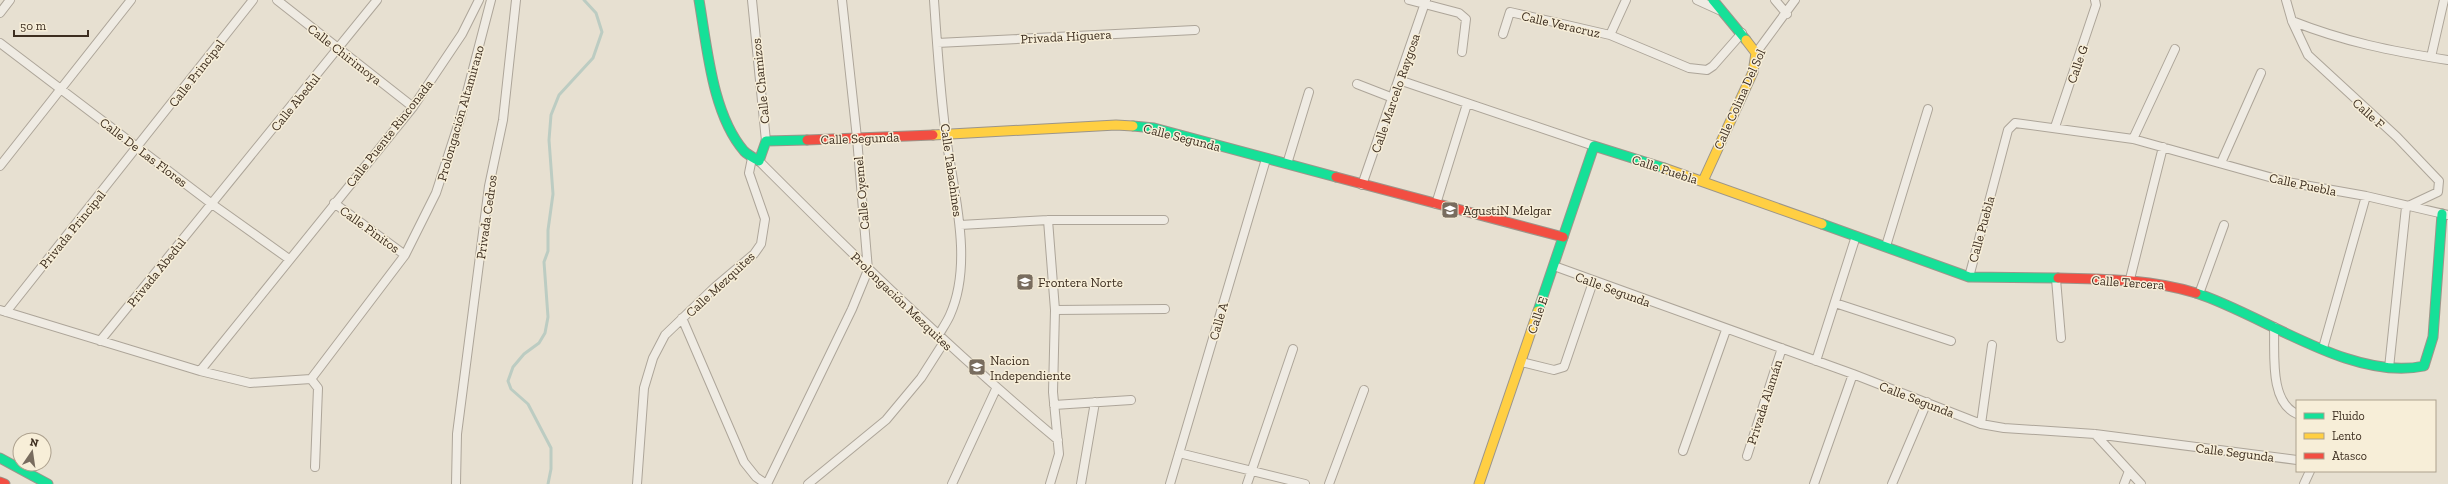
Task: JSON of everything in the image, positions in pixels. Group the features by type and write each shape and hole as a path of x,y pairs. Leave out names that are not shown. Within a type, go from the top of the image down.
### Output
{"main road":[{"path":"699,0 718,97 732,136 755,160"},
{"path":"1712,0 1719,10 1742,33 1756,53"},
{"name":"Calle Colina Del Sol","path":"1702,181 1753,72 1756,53"},
{"name":"Calle Segunda","path":"766,141 946,136 1116,125 1154,128 1362,185 1563,237"},
{"name":"Calle Chamizos","path":"755,160 766,141"},
{"name":"Calle Puebla","path":"1594,146 1702,181 1969,276"},
{"name":"Calle E","path":"1479,484 1594,146"},
{"name":"Calle Tercera","path":"1969,276 2130,280 2177,286 2199,294 2323,348 2390,368 2406,370 2424,366 2433,337 2445,215"},
{"path":"0,458 48,484"},
{"path":"0,482 5,484"}],"street":[{"path":"0,13 10,0"},
{"path":"0,166 131,0"},
{"name":"Calle Principal","path":"138,146 253,0"},
{"name":"Calle Chirimoya","path":"277,0 413,107"},
{"name":"Calle Abedul","path":"212,204 377,0"},
{"name":"Calle Puente Rinconada","path":"200,372 289,258 413,107 462,34 479,0"},
{"name":"Prolongación Altamirano","path":"311,379 405,255 436,193 448,163 490,10 491,0"},
{"name":"Privada Cedros","path":"456,484 457,434 489,186 503,120 516,0"},
{"name":"Calle Chamizos","path":"752,0 766,141"},
{"name":"Calle Oyemel","path":"766,484 849,316 868,270 857,138 842,0"},
{"name":"Calle Tabachines","path":"934,0 946,136 960,225 960,268 956,298 950,316 938,336"},
{"path":"1409,0 1426,3 1459,13 1466,19 1462,52"},
{"name":"Calle Veracruz","path":"1610,35 1626,0"},
{"path":"1697,0 1719,10"},
{"path":"1775,0 1787,14"},
{"name":"Calle Colina Del Sol","path":"1756,53 1787,14 1795,0"},
{"name":"Calle G","path":"2055,127 2096,5 2095,0"},
{"name":"Calle F","path":"2286,0 2292,21 2302,46 2317,66 2397,137 2439,181 2440,187 2433,196 2406,207"},
{"path":"2431,57 2444,0"},
{"name":"Calle Marcelo Raygosa","path":"1362,185 1426,3"},
{"name":"Calle Veracruz","path":"1503,34 1510,12 1610,35 1689,68 1707,70 1713,66 1742,33"},
{"path":"2292,21 2330,36 2377,49 2448,60"},
{"name":"Privada Higuera","path":"937,43 1194,30"},
{"name":"Calle De Las Flores","path":"0,43 138,146 212,204 289,258"},
{"path":"2133,139 2175,49"},
{"path":"2221,163 2261,73"},
{"name":"Calle Puebla","path":"1399,80 1594,146"},
{"path":"1357,84 1393,98"},
{"path":"1286,164 1309,92"},
{"path":"1436,204 1467,104"},
{"path":"1886,246 1928,109"},
{"name":"Calle Puebla","path":"1969,276 2008,130 2015,123 2055,127 2133,139 2287,182 2366,196 2406,207 2445,215"},
{"name":"Privada Principal","path":"3,311 138,146"},
{"path":"2130,280 2163,147"},
{"name":"Calle A","path":"1170,484 1266,159"},
{"name":"Prolongación Mezquites","path":"755,160 944,342 996,389 1058,440"},
{"name":"Calle Mezquites","path":"637,484 644,388 653,358 665,335 754,254 761,244 765,219 749,173 755,160"},
{"path":"2323,348 2366,196"},
{"name":"Calle Pinitos","path":"334,203 405,255"},
{"name":"Privada Abedul","path":"100,341 212,204"},
{"path":"2390,368 2406,207"},
{"path":"1048,220 1055,310 1054,405 1059,454 1050,484"},
{"path":"960,225 1048,220 1164,220"},
{"path":"2199,294 2224,225"},
{"path":"1816,361 1856,236"},
{"name":"Calle Segunda","path":"1554,266 1593,282 1726,330 1854,374 1981,424 2004,428 2095,434 2296,460"},
{"path":"2056,279 2061,338"},
{"path":"1521,362 1554,370 1564,367 1593,282"},
{"path":"1835,303 1951,341"},
{"path":"1055,310 1165,309"},
{"path":"3,311 200,372 250,383 311,379 318,388 315,467"},
{"name":"Calle Mezquites","path":"682,318 744,462 756,477 766,484"},
{"path":"2274,327 2277,390 2284,406 2296,413"},
{"path":"1683,451 1726,330"},
{"path":"808,484 886,420 921,378 944,342"},
{"path":"1981,424 1992,345"},
{"name":"Privada Alamán","path":"1747,456 1782,348"},
{"path":"1247,484 1293,349"},
{"path":"1814,484 1854,374"},
{"path":"952,484 996,389"},
{"path":"1329,484 1364,390"},
{"path":"1054,405 1130,400"},
{"path":"1081,484 1095,402"},
{"path":"1892,484 1927,402"},
{"path":"2095,434 2141,484"},
{"path":"1179,453 1305,484"},
{"path":"2124,484 2129,471"},
{"path":"2304,484 2310,472"}],"waterway":[{"path":"548,484 551,469 551,448 528,404 511,389 508,381 513,367 524,354 539,343 545,333 548,317 544,262 548,251 548,230 553,194 549,140 551,115 559,95 593,58 602,32 596,13 584,0"}],"traffic: fast":[{"path":"699,0 712,79 725,118 733,136 744,151 759,161 766,141 807,140"},
{"path":"1713,0 1746,40"},
{"path":"1133,126 1154,128 1336,177"},
{"path":"1538,311 1594,146 1664,168"},
{"path":"2196,293 2222,303 2308,343 2338,355 2367,364 2396,368 2424,366 2433,337 2442,214"},
{"path":"1822,224 1969,277 2058,278"},
{"path":"0,458 48,484"}],"traffic: slow":[{"path":"1703,181 1753,72 1756,53 1746,40"},
{"path":"933,135 1116,125 1133,126"},
{"path":"1664,168 1822,224"},
{"path":"1479,484 1538,311"}],"traffic: jam":[{"path":"807,140 933,135"},
{"path":"1336,177 1563,237"},
{"path":"2058,278 2110,279 2145,282 2179,288 2196,293"},
{"path":"0,482 5,484"}],"place":[{"name":"AgustiN Melgar","path":"1450,210"},
{"name":"Frontera Norte","path":"1025,282"},
{"name":"Nacion Independiente","path":"977,367"}]}
